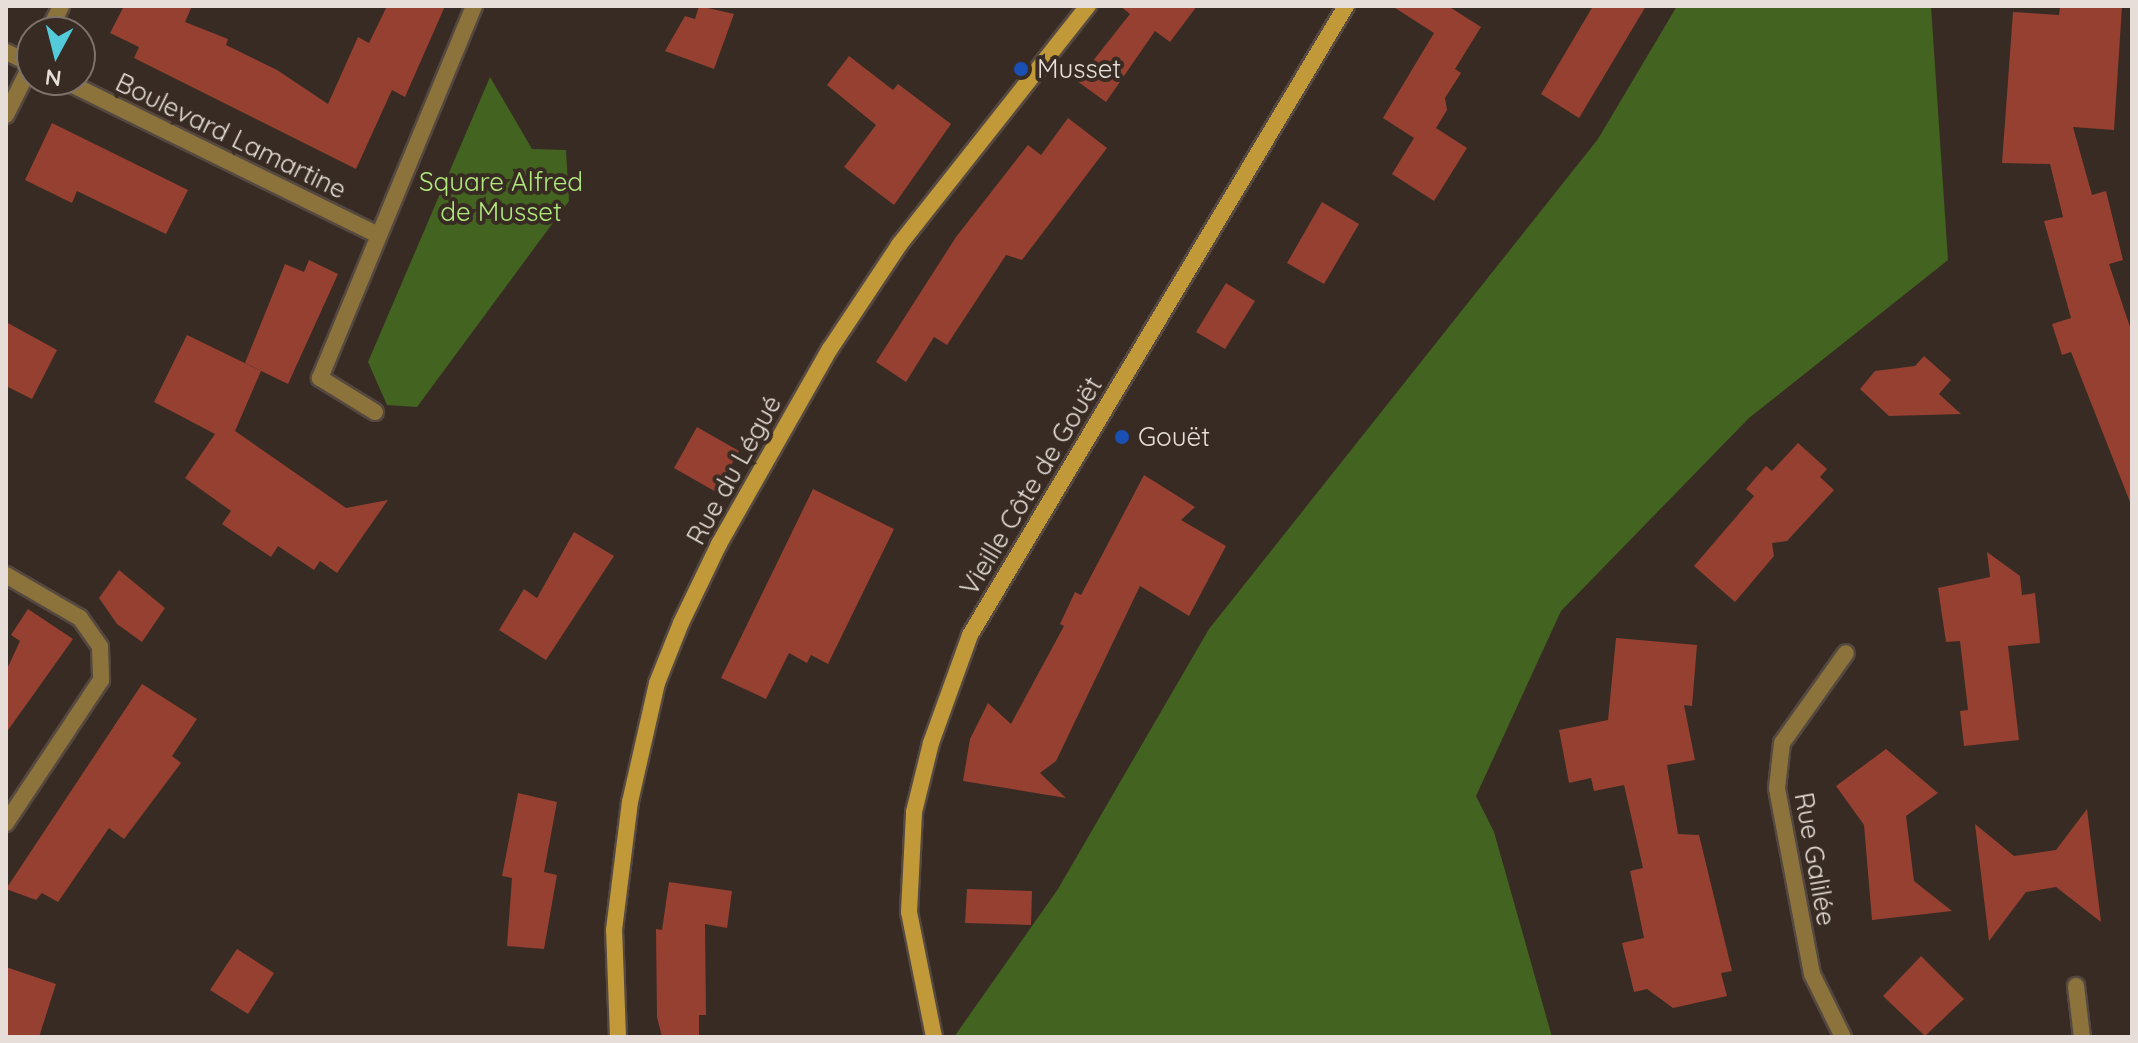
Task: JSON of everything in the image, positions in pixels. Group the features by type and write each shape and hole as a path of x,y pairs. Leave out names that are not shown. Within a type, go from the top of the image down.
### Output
{"street":[{"path":"375,412 320,378 474,6"},
{"name":"Rue du Légué","path":"618,1037 614,930 625,833 657,683 681,623 719,544 830,349 973,148 1088,6"},
{"name":"Vieille Côte de Gouët","path":"934,1037 909,912 914,812 931,743 970,635 1346,6"},
{"path":"6,115 16,95"},
{"name":"Boulevard Lamartine","path":"96,96 378,235"},
{"path":"6,575 80,618 100,647 101,680 6,823"},
{"name":"Rue Galilée","path":"1843,1037 1812,974 1777,788 1782,743 1846,653"},
{"path":"2076,986 2082,1037"}],"green space":[{"path":"1677,6 1931,6 1948,260 1749,418 1561,611 1476,796 1494,832 1552,1037 954,1037 1058,889 1209,629 1598,139"},
{"name":"Square Alfred de Musset","path":"490,77 532,149 566,150 569,201 417,407 387,405 368,362"}],"building":[{"path":"124,6 192,6 185,22 228,39 226,45 277,70 328,104 358,37 369,43 387,6 445,6 405,97 392,90 356,169 134,58 139,47 110,33"},
{"path":"699,6 734,14 714,69 665,51 685,16 695,19"},
{"path":"1120,6 1197,6 1170,42 1155,31 1106,102 1077,81 1130,14"},
{"path":"1392,6 1448,6 1481,27 1455,69 1461,73 1445,98 1447,110 1436,128 1467,148 1434,201 1392,174 1414,138 1383,118 1434,33"},
{"path":"1593,6 1646,6 1579,118 1541,94"},
{"path":"2060,6 2122,6 2114,130 2073,127 2092,195 2106,191 2123,260 2109,264 2132,333 2130,502 2071,352 2062,355 2052,324 2071,318 2044,221 2063,217 2050,164 2002,163 2013,12 2059,15"},
{"path":"849,56 893,90 898,84 951,124 894,205 844,167 876,125 827,85"},
{"path":"1068,118 1107,148 1022,260 1006,255 947,345 934,337 906,382 876,362 956,237 1028,145 1041,155"},
{"path":"52,123 188,190 166,234 77,191 72,203 25,180"},
{"path":"1322,202 1359,224 1324,284 1287,263"},
{"path":"309,260 338,274 288,384 245,363 285,264 304,272"},
{"path":"1226,283 1255,301 1225,349 1196,332"},
{"path":"6,322 57,350 32,399 6,386"},
{"path":"187,335 261,371 235,431 346,508 388,500 337,573 320,561 314,570 278,546 271,557 222,524 231,511 185,478 215,434 154,402"},
{"path":"1924,356 1951,380 1939,394 1961,414 1889,416 1860,389 1875,371 1915,366"},
{"path":"697,427 739,451 716,492 674,468"},
{"path":"1798,443 1827,469 1820,477 1834,490 1787,541 1772,543 1774,556 1735,602 1694,566 1754,496 1746,489 1766,466 1772,471"},
{"path":"1144,475 1195,507 1181,520 1226,546 1189,616 1140,586 1056,761 1040,773 1066,798 963,781 970,739 988,703 1011,724 1064,626 1060,624 1075,592 1081,595"},
{"path":"813,489 894,529 828,664 811,655 807,663 789,653 766,699 721,678"},
{"path":"574,532 614,556 546,660 499,630 524,589 537,598"},
{"path":"1987,552 2020,576 2022,595 2035,593 2040,643 2008,646 2019,740 1964,746 1960,711 1968,710 1960,641 1946,642 1938,588 1990,577"},
{"path":"119,570 165,608 142,642 117,624 99,598"},
{"path":"28,609 73,639 6,733 6,671 20,641 11,635"},
{"path":"1616,638 1697,645 1692,706 1684,705 1695,760 1667,765 1678,834 1699,835 1732,971 1721,973 1727,996 1673,1008 1647,989 1634,992 1622,943 1644,938 1630,871 1643,868 1624,785 1594,791 1591,778 1569,783 1559,730 1608,720"},
{"path":"142,684 197,719 172,756 181,763 124,839 109,828 58,902 42,893 36,900 6,889"},
{"path":"1886,749 1938,793 1906,816 1914,881 1952,911 1872,920 1864,825 1836,786"},
{"path":"518,793 557,802 544,872 557,875 544,949 507,946 512,878 502,876"},
{"path":"2087,809 2101,922 2056,887 2026,892 1989,941 1975,824 2014,856 2056,850"},
{"path":"669,882 732,891 727,928 705,924 706,1015 699,1015 699,1037 662,1037 657,1017 656,929 662,930"},
{"path":"967,889 1032,891 1031,925 965,923"},
{"path":"237,949 274,973 248,1014 210,990"},
{"path":"1921,956 1964,999 1925,1036 1883,996"},
{"path":"6,967 56,984 39,1037 6,1037"}],"place":[{"name":"Musset","path":"1021,69"},
{"name":"Gouët","path":"1122,437"}]}
